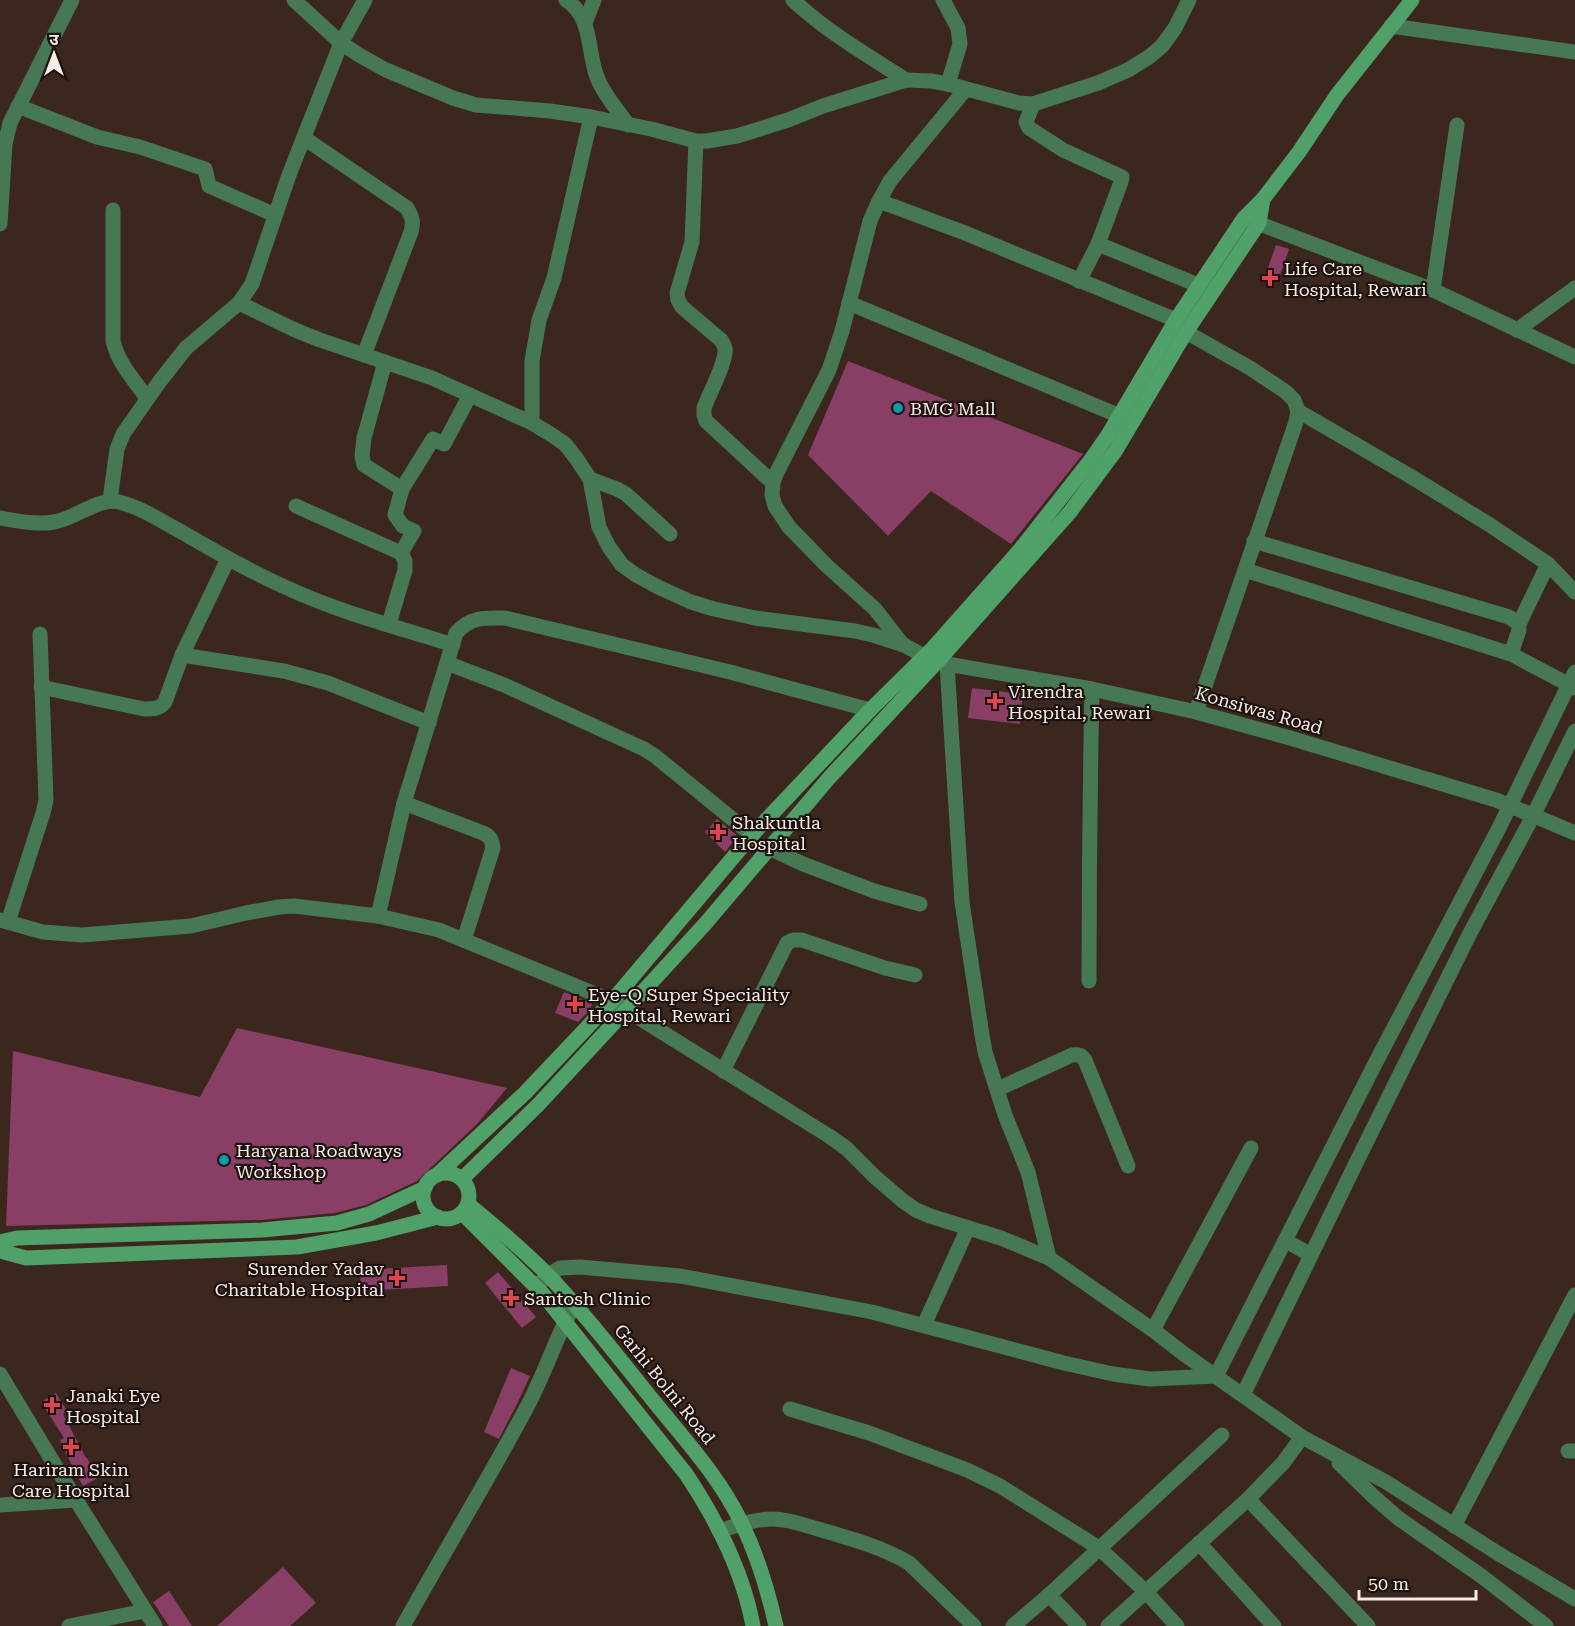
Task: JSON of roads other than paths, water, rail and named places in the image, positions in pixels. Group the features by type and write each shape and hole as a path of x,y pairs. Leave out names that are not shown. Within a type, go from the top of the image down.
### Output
{"main road":[{"path":"437,1175 454,1174 467,1186 470,1195 465,1209 458,1216 446,1219 430,1212 423,1197 429,1180 525,1093 612,1001 752,835 870,710 937,660 1019,550 1090,461 1252,220 1263,199 1299,152 1337,94 1412,0"},
{"path":"462,1179 538,1105 705,924 830,778 1070,512 1116,450 1181,326 1198,285 1252,220"},
{"path":"0,1242 17,1238 262,1230 338,1223 369,1214 425,1188"},
{"path":"465,1209 565,1321 686,1473 703,1499 737,1570 753,1626"},
{"name":"Garhi Bolni Road","path":"465,1209 499,1230 548,1275 707,1466 742,1523 771,1603 776,1626"},
{"path":"0,1251 26,1258 297,1247 376,1233 438,1217"}],"street":[{"path":"0,224 2,143 18,106 72,0"},
{"path":"294,0 341,43 359,55 414,83 468,103 591,117 696,141 737,136 823,106 906,81 948,84 1019,103 1033,104 1098,83 1128,70 1149,57 1162,46 1189,0"},
{"path":"110,500 120,440 147,398 186,348 239,303 252,284 289,175 341,43 365,0"},
{"path":"566,0 579,11 585,23 597,79 628,125"},
{"path":"585,23 594,0"},
{"path":"793,0 836,35 906,81"},
{"path":"943,0 958,28 960,44 948,84"},
{"path":"1391,26 1575,52"},
{"path":"904,645 875,609 827,566 789,527 775,506 772,495 773,483 829,370 842,331 870,221 879,201 890,181 965,90"},
{"path":"1033,104 1026,122 1029,128 1063,150 1122,177 1098,244 1079,281"},
{"path":"18,106 98,137 140,147 206,169 209,186 275,215"},
{"path":"532,423 532,360 539,320 554,278 591,117"},
{"path":"1432,290 1457,125"},
{"path":"304,138 407,208 412,217 411,232 364,355"},
{"path":"696,141 692,242 677,293 678,300 682,307 725,346 723,360 704,408 706,421 773,483"},
{"path":"879,201 965,233 1181,326 1250,368 1294,400 1298,411 1296,422 1196,712"},
{"path":"113,210 113,341 115,352 121,363 147,398"},
{"path":"1252,220 1432,290 1575,357"},
{"path":"1098,244 1198,285"},
{"path":"1517,330 1575,288"},
{"path":"239,303 295,330 432,378 532,423 565,444 590,479 599,527 609,548 622,565 658,587 691,602 714,609 755,618 855,631 904,645"},
{"path":"849,303 1120,416"},
{"path":"385,362 364,438 362,456 364,465 402,489"},
{"path":"401,553 414,531 403,526 395,515 402,489 433,439 444,444 470,395"},
{"path":"1298,411 1490,525 1548,564 1575,592"},
{"path":"590,479 626,494 670,534"},
{"path":"0,518 36,523 55,522 110,500 120,502 144,512 228,559 286,588 328,605 453,645"},
{"path":"296,506 401,553 405,561 405,570 389,624"},
{"path":"1254,542 1509,617 1519,624"},
{"path":"41,687 144,709 157,709 165,702 182,655 228,559"},
{"path":"1511,654 1519,624 1548,564"},
{"path":"1216,1376 1573,681 1511,654 1245,570"},
{"path":"378,916 404,803 456,633 466,623 505,618 730,672 870,710"},
{"path":"40,634 46,800 4,921 43,932 82,935 191,926 279,907 316,908 378,916 439,930 612,1001 846,1148 875,1177 916,1210 1001,1238 1048,1258 1302,1437 1386,1482 1575,1599"},
{"name":"Konsiwas Road","path":"904,645 937,660 1092,689 1196,712 1366,760 1509,806 1575,834"},
{"path":"182,655 284,671 328,683 429,723"},
{"path":"937,660 962,902 981,1035 1005,1115 1028,1172 1048,1258"},
{"path":"447,663 504,685 644,749 752,835"},
{"path":"1089,981 1092,689"},
{"path":"1243,1395 1469,935 1533,816 1575,731"},
{"path":"404,803 483,833 489,836 492,842 493,848 464,940"},
{"path":"769,848 803,864 874,891 920,904"},
{"path":"723,1071 787,943 802,940 885,968 915,975"},
{"path":"998,1089 1072,1055 1081,1055 1128,1166"},
{"path":"1153,1330 1251,1148"},
{"path":"924,1325 968,1228"},
{"path":"1286,1241 1311,1255"},
{"path":"536,1287 548,1275 560,1268 580,1267 680,1276 872,1312 1113,1374 1150,1379 1216,1376"},
{"path":"1454,1526 1575,1295"},
{"path":"403,1626 530,1402 574,1305"},
{"path":"0,1374 155,1626"},
{"path":"790,1409 869,1434 975,1473 1000,1486 1099,1548 1178,1626"},
{"path":"1013,1626 1222,1435"},
{"path":"1108,1626 1248,1499 1284,1463 1302,1437"},
{"path":"1327,1450 1386,1508 1480,1575 1546,1626"},
{"path":"1248,1499 1368,1626"},
{"path":"0,1505 76,1500"},
{"path":"719,1532 742,1523 774,1519 789,1520 900,1557 920,1572 974,1626"},
{"path":"1199,1544 1274,1626"},
{"path":"1048,1595 1079,1626"},
{"path":"69,1626 145,1611"}],"place":[{"name":"Life Care Hospital, Rewari","path":"1270,278"},
{"name":"BMG Mall","path":"898,408"},
{"name":"Virendra Hospital, Rewari","path":"995,701"},
{"name":"Shakuntla Hospital","path":"718,832"},
{"name":"Eye-Q Super Speciality Hospital, Rewari","path":"575,1004"},
{"name":"Haryana Roadways Workshop","path":"224,1160"},
{"name":"Surender Yadav Charitable Hospital","path":"397,1278"},
{"name":"Santosh Clinic","path":"511,1298"},
{"name":"Janaki Eye Hospital","path":"52,1405"},
{"name":"Hariram Skin Care Hospital","path":"71,1447"}]}
